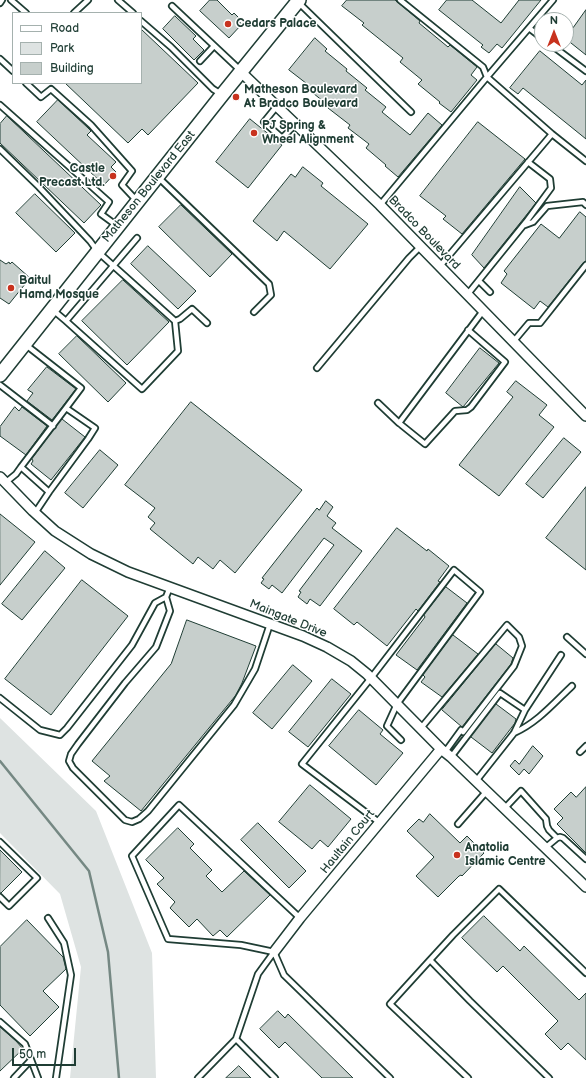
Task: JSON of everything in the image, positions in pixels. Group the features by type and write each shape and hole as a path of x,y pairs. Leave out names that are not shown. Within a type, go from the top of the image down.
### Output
{"street":[{"name":"Matheson Boulevard East","path":"0,375 222,95 299,1"},
{"name":"Bradco Boulevard","path":"241,72 380,205 586,416"},
{"name":"Maingate Drive","path":"3,480 55,531 91,554 128,572 303,636 327,647 351,661 368,674 446,753 586,887"},
{"name":"Haultain Court","path":"274,952 300,918 380,823 446,753"}],"lane":[{"path":"11,0 25,12"},
{"path":"75,12 88,0"},
{"path":"118,0 132,12"},
{"path":"400,0 483,67 487,77 586,162"},
{"path":"380,205 553,0"},
{"path":"299,1 411,112"},
{"path":"172,6 241,72"},
{"path":"142,22 213,89 222,95"},
{"path":"529,28 534,32"},
{"path":"200,61 214,46"},
{"path":"561,52 586,71"},
{"path":"0,59 12,70"},
{"path":"27,84 41,98 51,89 96,131 132,171 122,185 138,202"},
{"path":"0,105 108,202 101,214 118,226"},
{"path":"277,106 264,122 282,138 296,124"},
{"path":"440,266 552,134"},
{"path":"0,149 39,187 90,241 98,252 174,321 178,351 142,389 52,309"},
{"path":"468,295 524,225 551,188 550,179 528,162"},
{"path":"158,177 269,284 271,295 254,312"},
{"path":"524,225 533,222 547,206 583,202 586,205"},
{"path":"66,321 137,238"},
{"path":"316,368 408,258 420,247"},
{"path":"513,342 529,323 540,323 586,265"},
{"path":"479,281 490,292"},
{"path":"174,321 180,320 192,309 207,323"},
{"path":"399,423 483,311"},
{"path":"378,403 399,423 425,444 455,411 467,410 471,407 505,362 468,330"},
{"path":"3,480 16,474 22,467 81,388 25,344"},
{"path":"0,385 53,426"},
{"path":"35,513 95,428 66,408"},
{"path":"22,467 49,492"},
{"path":"380,823 302,764 371,678 454,570 480,592 397,704 387,726 401,740"},
{"path":"170,587 166,597 170,611 156,647 125,683 78,744 71,754 69,761 73,768 125,820 132,822 139,819 148,811 234,705 255,669 270,624"},
{"path":"0,698 40,730 60,734 67,728 132,645 155,603 166,597"},
{"path":"421,728 506,625 518,637 522,646 514,666 463,732 461,730 446,753"},
{"path":"567,637 586,654"},
{"path":"476,782 514,733 525,710 562,655"},
{"path":"514,733 524,729 543,714 572,686"},
{"path":"446,753 467,736 500,693 525,710"},
{"path":"463,732 467,736"},
{"path":"580,752 586,746"},
{"path":"504,809 521,791 546,819 549,830 556,838"},
{"path":"458,824 486,792"},
{"path":"274,952 241,945 168,939 132,856 179,805 300,918"},
{"path":"545,848 556,838 560,837 586,859"},
{"path":"0,842 37,878 9,906 0,897"},
{"path":"468,1078 390,1004 453,935 499,888 586,973"},
{"path":"48,918 64,942 71,975 56,1078"},
{"path":"198,1078 236,1039 258,974 274,952"},
{"path":"274,952 284,975 390,1078"},
{"path":"430,960 549,1078"},
{"path":"0,1022 25,1044 38,1078"},
{"path":"236,1039 275,1078"},
{"path":"14,1078 31,1060"}],"green space":[{"path":"0,718 96,811 152,953 156,1078 70,1078 81,967 60,894 0,833"}],"building":[{"path":"210,0 217,0 232,15 234,13 240,19 238,21 242,24 229,38 200,11"},
{"path":"347,0 395,0 420,21 419,23 448,47 450,45 477,67 471,75 477,80 451,112 418,84 422,80 400,62 403,58 362,25 364,23 342,6"},
{"path":"447,0 472,0 501,23 519,0 541,0 502,48 497,44 489,53 481,47 483,45 439,10"},
{"path":"586,10 586,55 574,45 574,26"},
{"path":"175,16 196,36 193,39 204,50 194,60 163,29"},
{"path":"142,30 198,83 148,135 142,129 128,143 66,84 142,84"},
{"path":"315,38 327,49 325,51 367,88 365,90 386,107 382,112 410,135 428,113 442,125 398,177 366,148 369,144 348,128 350,125 328,108 329,106 308,89 311,87 289,70"},
{"path":"539,52 541,52 582,85 586,80 586,139 523,88 518,94 510,88"},
{"path":"58,100 91,131 87,135 116,162 111,167 116,172 104,185 37,122"},
{"path":"7,116 101,205 84,223 0,143 0,124"},
{"path":"250,119 282,145 248,188 216,162"},
{"path":"478,122 525,159 462,234 443,219 446,216 420,196"},
{"path":"303,167 323,183 321,186 368,224 330,269 284,231 277,241 253,221 291,174 295,177"},
{"path":"520,187 536,203 484,268 472,255"},
{"path":"35,194 75,233 56,252 16,213"},
{"path":"181,205 232,254 210,277 159,227"},
{"path":"580,212 586,217 586,261 548,307 540,301 534,309 501,283 507,274 504,271 541,224 559,238"},
{"path":"148,246 196,291 178,309 131,264"},
{"name":"Baitul Hamd Mosque","path":"0,260 6,264 9,262 10,264 12,262 30,278 9,304 0,298"},
{"path":"123,280 169,322 127,365 82,321"},
{"path":"77,336 126,383 108,402 59,354"},
{"path":"480,348 499,363 463,407 446,393"},
{"path":"47,367 76,389 52,420 27,401 33,393 28,390"},
{"path":"516,381 547,405 539,415 554,427 499,496 459,465 513,397 507,392"},
{"path":"191,402 302,490 235,573 220,560 213,569 198,557 193,564 150,529 155,523 148,517 155,508 125,485"},
{"path":"15,407 19,411 22,407 47,426 26,455 0,436 0,427"},
{"path":"62,419 85,437 51,480 31,464 33,461 32,459"},
{"path":"564,438 581,452 543,498 526,484"},
{"path":"100,450 118,465 83,508 65,493"},
{"path":"586,487 586,570 546,538"},
{"path":"326,501 333,507 327,516 336,523 332,528 362,551 320,606 310,599 307,604 298,597 301,592 299,591 334,545 324,538 282,593 272,585 269,589 261,583 264,579 262,578 317,508 319,510"},
{"path":"0,514 35,542 0,585"},
{"path":"397,528 427,551 428,549 449,566 438,581 440,582 418,611 416,609 387,646 357,622 354,625 334,609"},
{"path":"45,551 65,568 22,620 2,604"},
{"path":"82,580 128,616 51,715 5,679"},
{"path":"446,587 467,603 417,670 396,655"},
{"path":"187,620 256,646 236,695 141,811 104,781 110,776 92,761 171,664"},
{"path":"453,635 478,654 442,697 421,682 425,677 423,675"},
{"path":"496,644 513,658 511,664 462,727 442,710"},
{"path":"293,665 312,681 272,729 253,713"},
{"path":"332,679 351,694 308,747 289,732"},
{"path":"496,704 516,719 515,723 492,753 471,737"},
{"path":"359,710 383,730 380,734 403,753 376,785 329,746"},
{"path":"533,746 543,756 529,774 524,769 519,775 510,766 515,760 519,764"},
{"path":"310,785 351,819 328,847 320,840 312,849 279,822"},
{"path":"586,787 586,853 557,824 563,818 554,809 571,792 576,797"},
{"name":"Anatolia Islamic Centre","path":"430,814 460,843 467,836 484,853 462,876 459,876 438,897 416,876 434,857 407,831 419,819 423,822"},
{"path":"258,823 306,871 289,888 241,840"},
{"path":"178,828 194,844 190,848 212,870 206,876 222,892 244,871 270,895 227,937 220,930 213,936 197,919 189,927 170,908 175,902 157,884 164,878 146,860"},
{"path":"0,850 22,872 1,893 0,893"},
{"path":"484,916 520,951 524,946 579,1000 586,993 586,1060 568,1043 561,1050 545,1034 558,1021 503,966 497,972 462,938"},
{"path":"27,920 63,957 66,969 43,991 59,1007 30,1036 0,1005 0,947"},
{"path":"278,1011 285,1018 288,1014 353,1078 322,1078 285,1042 279,1048 260,1029"},
{"path":"0,1027 23,1049 0,1071"},
{"path":"239,1066 251,1078 226,1078"}],"waterway":[{"path":"0,761 89,871 108,952 119,1078"}],"place":[{"name":"Cedars Palace","path":"228,24"},
{"name":"Matheson Boulevard At Bradco Boulevard","path":"236,97"},
{"name":"PJ Spring & Wheel Alignment","path":"254,133"},
{"name":"Castle Precast Ltd.","path":"113,176"},
{"name":"Baitul Hamd Mosque","path":"11,288"},
{"name":"Anatolia Islamic Centre","path":"457,855"}]}
